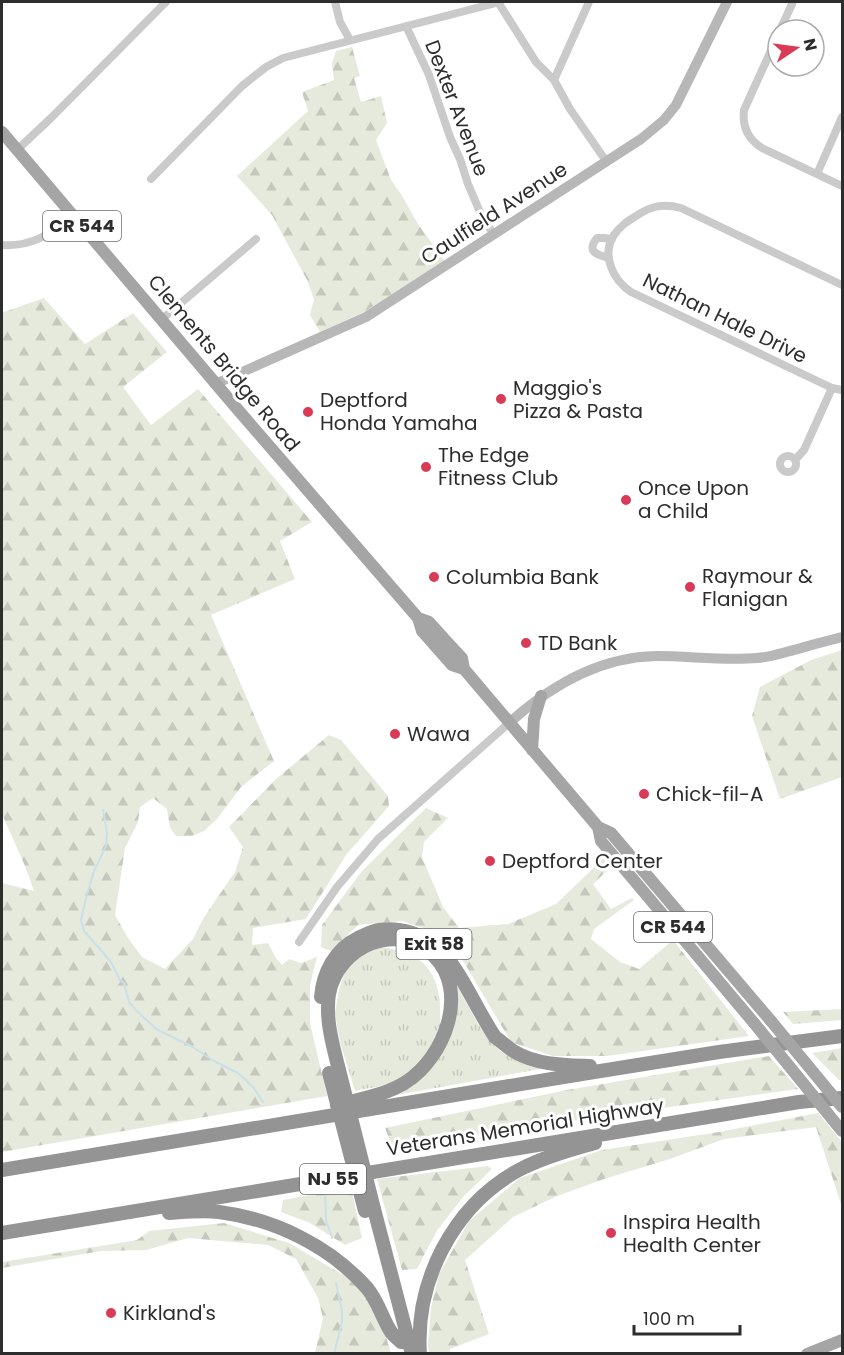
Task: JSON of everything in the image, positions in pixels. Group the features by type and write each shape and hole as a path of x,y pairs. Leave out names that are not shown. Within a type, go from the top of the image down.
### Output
{"highway":[{"name":"Exit 58","path":"402,1348 370,1210 321,1028 320,1004 324,979 334,958 353,941 377,930 391,929 418,935 438,947 449,961 495,1037 515,1052 555,1064 589,1066 607,1070"},
{"path":"299,1120 319,1110 396,1088 408,1081 428,1062 446,1028 451,997 442,967 433,956 421,947 396,939 368,944 348,957 340,967 329,993 328,1010 334,1072"},
{"path":"2,1170 719,1052 843,1036"},
{"name":"Veterans Memorial Highway","path":"2,1233 799,1102 843,1098"},
{"path":"420,1353 421,1319 429,1279 450,1234 472,1207 497,1184 529,1165 618,1138 630,1130"},
{"path":"370,1210 412,1353"},
{"name":"Exit 58","path":"35,1228 198,1211 218,1212 256,1220 294,1234 337,1260 369,1290 402,1348"}],"main road":[{"name":"Clements Bridge Road","path":"2,132 216,385 418,618 422,631 452,665 464,669 598,827 611,833 843,1107"},
{"path":"532,750 534,723 541,696"},
{"name":"Clements Bridge Road","path":"598,827 601,841 843,1131"},
{"path":"807,1353 843,1340"}],"street":[{"path":"17,150 166,2"},
{"path":"335,2 340,22 350,40"},
{"path":"151,180 242,87 266,67 283,58 499,2 536,62 554,80 570,109 606,161"},
{"path":"554,80 589,2"},
{"name":"Caulfield Avenue","path":"216,385 366,317 655,129 676,105 727,2"},
{"path":"786,18 793,2"},
{"name":"Dexter Avenue","path":"406,26 429,75 468,184 493,234"},
{"path":"766,62 743,116 744,126 750,138 757,145 843,186"},
{"path":"817,174 843,117"},
{"name":"Nathan Hale Drive","path":"843,285 673,206 661,205 646,209 622,225 612,240 599,238 592,246 596,254 609,258 616,278 631,292 832,388 843,390"},
{"path":"2,245 14,246 40,239 73,216"},
{"path":"161,320 256,240"},
{"path":"609,258 612,240"},
{"path":"795,460 804,450 832,388"},
{"path":"299,942 337,887 378,839 508,723 541,696 568,680 584,672 631,658 654,656 759,658 843,637"}],"green space":[{"path":"352,47 360,76 354,78 361,102 381,96 387,123 376,140 391,180 418,224 445,261 364,312 320,332 310,315 314,299 307,280 272,215 237,176 308,111 302,92 334,80 332,63 336,51"},
{"path":"44,298 85,344 133,313 167,352 123,387 151,425 198,389 312,522 280,541 295,579 211,615 274,761 241,787 217,819 204,831 192,836 176,836 170,828 167,809 153,798 140,807 138,822 125,848 115,915 128,938 142,957 165,969 193,939 204,917 235,872 243,847 229,827 276,779 329,735 341,740 388,796 389,806 346,855 306,919 253,928 252,945 268,943 282,965 289,959 301,963 317,957 310,985 310,1023 327,1096 2,1152 2,883 34,891 2,814 2,311"},
{"path":"842,650 842,777 780,799 752,716 760,687 811,660"},
{"path":"426,808 448,818 424,842 422,857 443,907 459,928 508,924 556,904 604,858 611,867 593,884 611,909 632,898 634,900 594,929 591,939 620,962 639,969 673,940 749,1036 607,1056 553,1056 511,1042 462,959 432,931 402,921 358,925 331,951 321,947 322,925 362,871"},
{"path":"379,947 410,954 430,971 438,993 440,1027 432,1046 409,1072 390,1083 355,1091 340,1042 335,1013 346,969 355,958"},
{"path":"455,979 482,1030 496,1047 514,1059 545,1068 386,1097 419,1079 428,1072 442,1054 456,1021 458,998"},
{"path":"842,1009 842,1020 793,1024 783,1012"},
{"path":"842,1048 842,1080 839,1080 812,1053"},
{"path":"769,1056 798,1089 392,1146 385,1128 567,1090"},
{"path":"818,1113 842,1142 842,1207 816,1127 724,1139 670,1159 604,1179 557,1196 513,1217 465,1260 489,1334 450,1349 450,1353 429,1354 431,1308 439,1274 469,1221 520,1178 602,1150 719,1132"},
{"path":"488,1166 492,1169 463,1197 436,1232 417,1269 402,1270 377,1179"},
{"path":"351,1187 362,1238 345,1245 310,1223 281,1212 283,1200"},
{"path":"224,1223 289,1243 355,1282 380,1317 391,1353 315,1353 323,1318 318,1298 296,1259 268,1245 188,1238 146,1250 101,1251 2,1268 2,1262 137,1240 149,1231"}],"waterway":[{"path":"103,810 107,833 106,846 94,871 86,898 81,920 84,931 111,962 120,980 124,983 129,1002 135,1009 156,1029 238,1073 253,1087 263,1102"},
{"path":"325,1191 326,1220 332,1238"},
{"path":"334,1354 342,1322 336,1283"}],"place":[{"name":"Maggio's Pizza & Pasta","path":"501,399"},
{"name":"Deptford Honda Yamaha","path":"308,412"},
{"name":"The Edge Fitness Club","path":"426,467"},
{"name":"Once Upon a Child","path":"626,500"},
{"name":"Columbia Bank","path":"434,577"},
{"name":"Raymour & Flanigan","path":"690,587"},
{"name":"TD Bank","path":"526,643"},
{"name":"Wawa","path":"395,734"},
{"name":"Chick-fil-A","path":"644,794"},
{"name":"Deptford Center","path":"490,861"},
{"name":"Inspira Health Health Center","path":"611,1233"},
{"name":"Kirkland's","path":"111,1313"}]}
